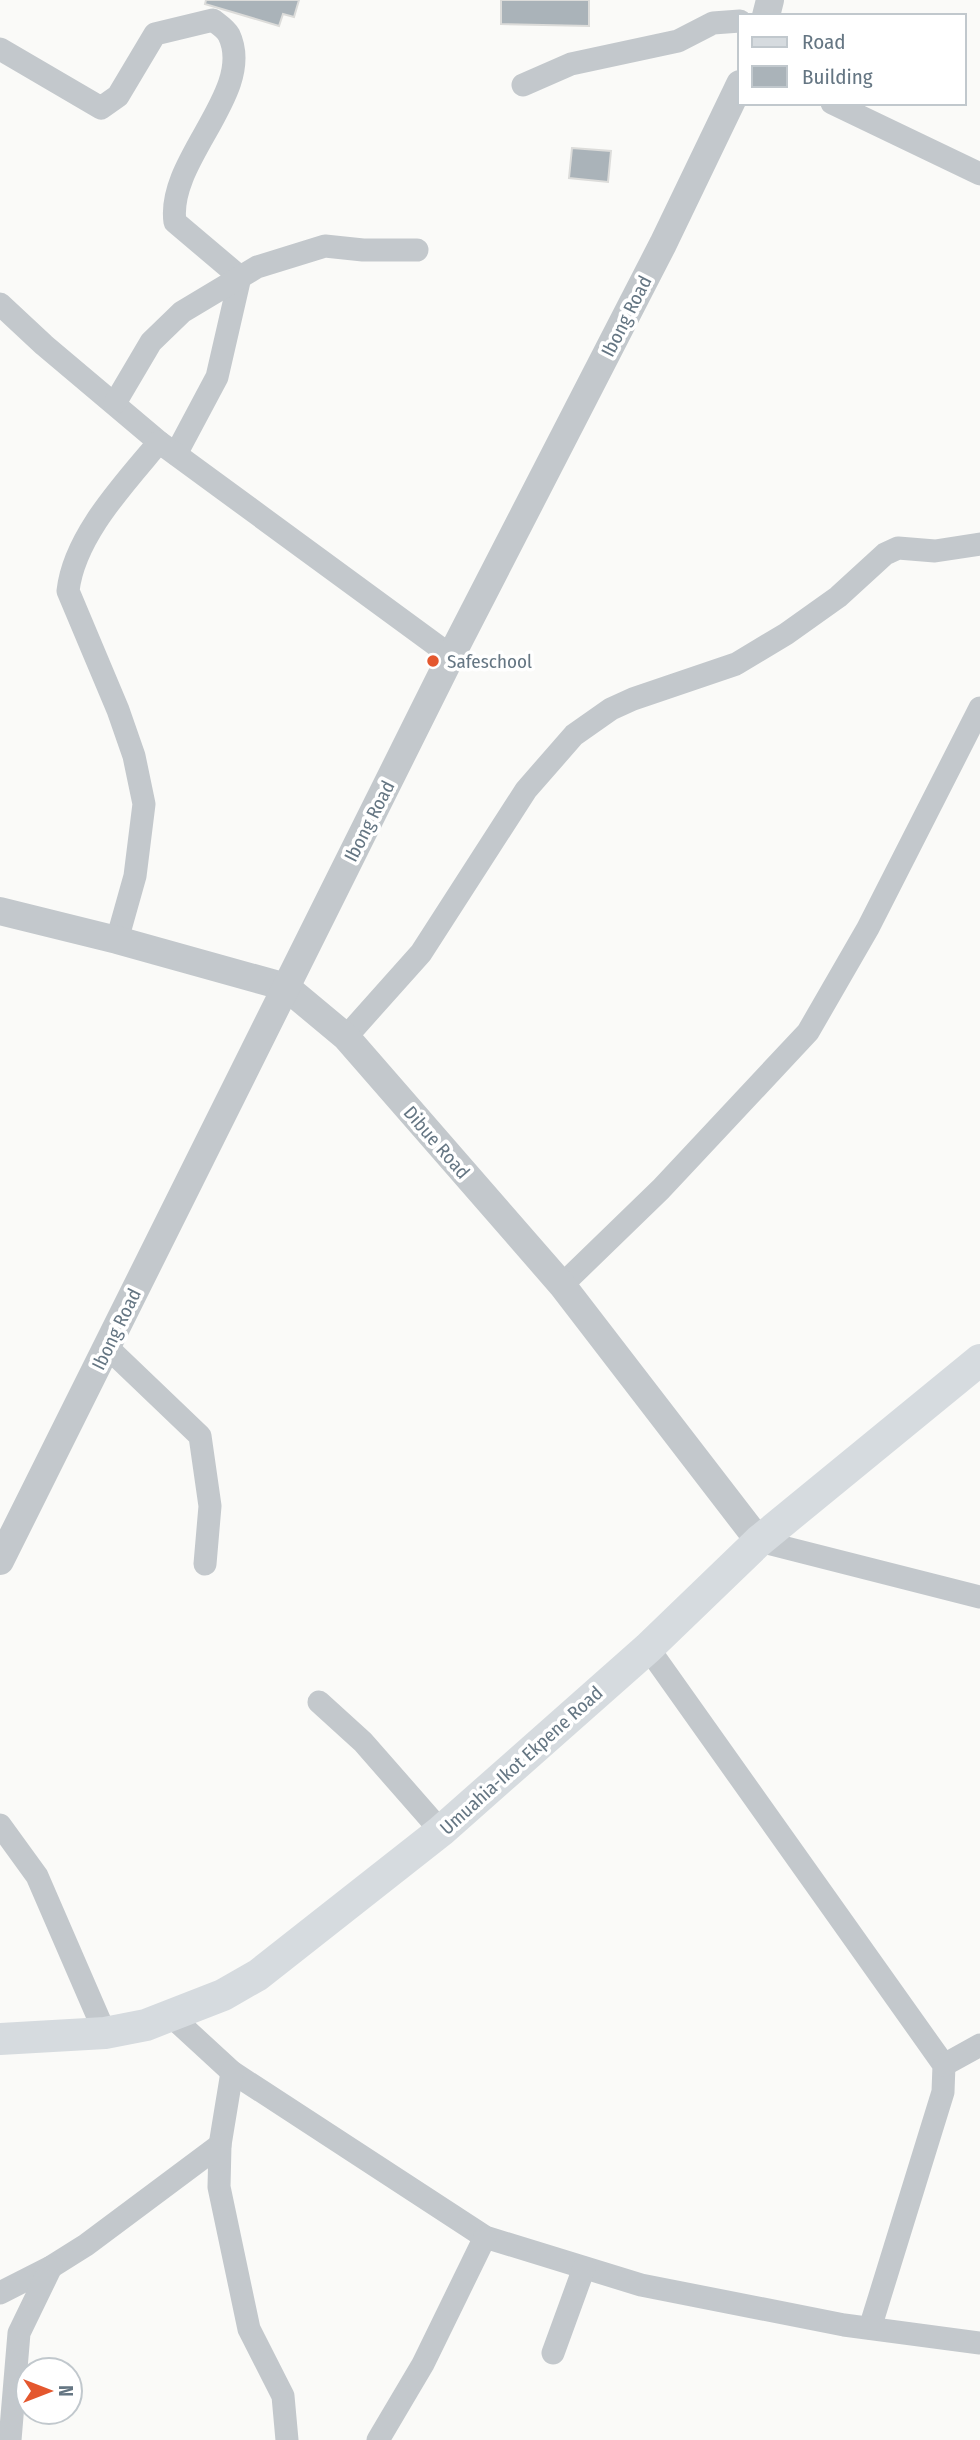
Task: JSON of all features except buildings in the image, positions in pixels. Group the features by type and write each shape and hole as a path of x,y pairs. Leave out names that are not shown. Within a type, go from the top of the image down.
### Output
{"main road":[{"name":"Umuahia-Ikot Ekpene Road","path":"0,2039 105,2033 146,2025 223,1995 258,1975 441,1831 648,1648 759,1541 980,1360"}],"street":[{"path":"0,49 101,108 118,96 155,34 213,20 228,34 233,55 230,86 188,161 173,210 175,222 240,277"},
{"path":"523,85 571,64 678,41 713,23 738,21"},
{"name":"Ibong Road","path":"0,1561 451,656 663,244 738,87"},
{"path":"836,105 980,174"},
{"path":"115,403 151,342 182,312 257,267 326,246 363,250 417,250"},
{"path":"117,940 135,876 144,804 135,756 68,591 70,573 82,546 114,496 168,448 217,377 240,277"},
{"path":"0,304 44,345 168,448 451,656"},
{"path":"346,1037 421,953 526,790 574,735 611,709 633,699 736,664 786,634 838,597 885,554 898,548 935,551 980,544"},
{"path":"562,1285 661,1189 808,1032 868,928 980,708"},
{"name":"Dibue Road","path":"0,911 286,987 346,1037 562,1285 759,1541"},
{"path":"107,1347 200,1436 210,1506 205,1564"},
{"path":"759,1541 980,1597"},
{"path":"648,1648 944,2064 943,2092 870,2329"},
{"path":"319,1702 363,1742 441,1831"},
{"path":"0,1825 37,1876 105,2033"},
{"path":"170,2015 232,2072 485,2237 641,2286 870,2329 980,2343"},
{"path":"944,2064 980,2045"},
{"path":"232,2072 220,2145 219,2187 249,2329 284,2396 287,2440"},
{"path":"30,2309 4,2291 86,2245 220,2145"},
{"path":"378,2440 423,2364 485,2237"},
{"path":"10,2440 19,2333 51,2267"},
{"path":"553,2353 584,2268"}],"place":[{"name":"Safeschool","path":"433,661"}]}
